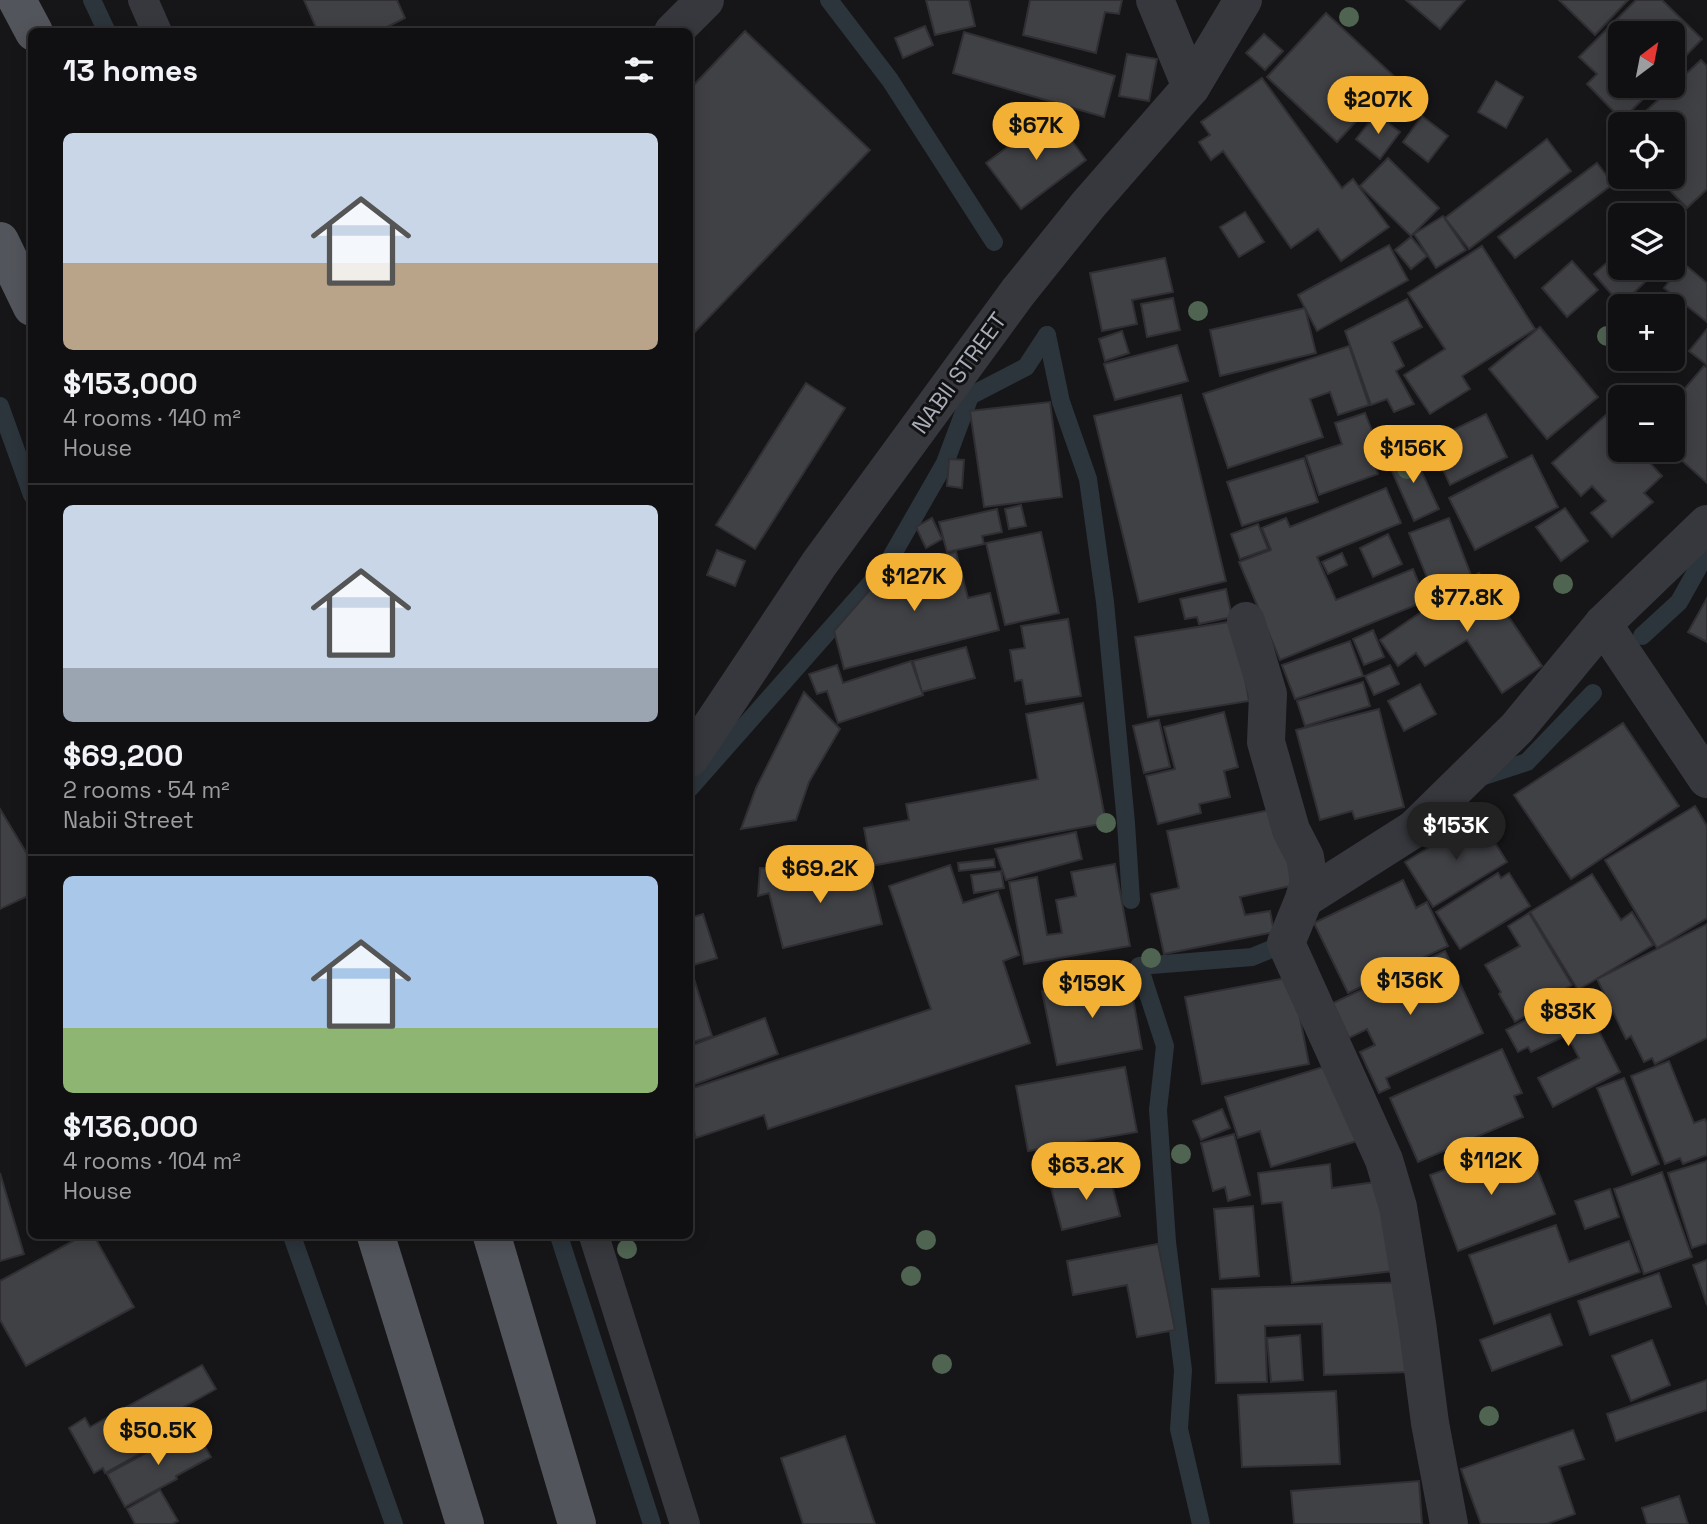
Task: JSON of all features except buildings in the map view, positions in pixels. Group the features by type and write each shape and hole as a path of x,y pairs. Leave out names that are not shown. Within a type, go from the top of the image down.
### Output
{"main road":[{"path":"18,0 32,28"},
{"path":"0,241 28,299"},
{"path":"377,1239 465,1524"},
{"path":"493,1239 577,1524"}],"street":[{"path":"677,28 705,0"},
{"path":"1155,0 1191,88"},
{"name":"NABII STREET","path":"693,753 819,564 1018,292 1088,205 1191,88 1243,0"},
{"path":"1304,899 1414,829 1517,728 1603,624 1707,524"},
{"path":"1246,621 1268,694 1266,742 1291,830 1305,857 1308,876 1304,899 1286,943 1384,1160 1394,1196 1417,1323 1430,1423 1449,1524"},
{"path":"1603,624 1707,779"}],"lane":[{"path":"143,0 155,28"},
{"path":"595,1239 685,1524"}],"waterway":[{"path":"92,0 105,28"},
{"path":"829,0 890,80 994,242"},
{"path":"1047,335 1061,402 1088,479 1105,602 1131,900"},
{"path":"693,785 886,566 945,463 970,396 1026,367 1047,335"},
{"path":"0,406 28,484"},
{"path":"1642,636 1679,602 1707,552"},
{"path":"1481,777 1527,762 1593,693"},
{"path":"1201,1524 1179,1429 1183,1370 1167,1242 1158,1110 1165,1046 1139,966 1252,957 1288,941"},
{"path":"293,1239 394,1524"},
{"path":"560,1239 652,1524"}]}
